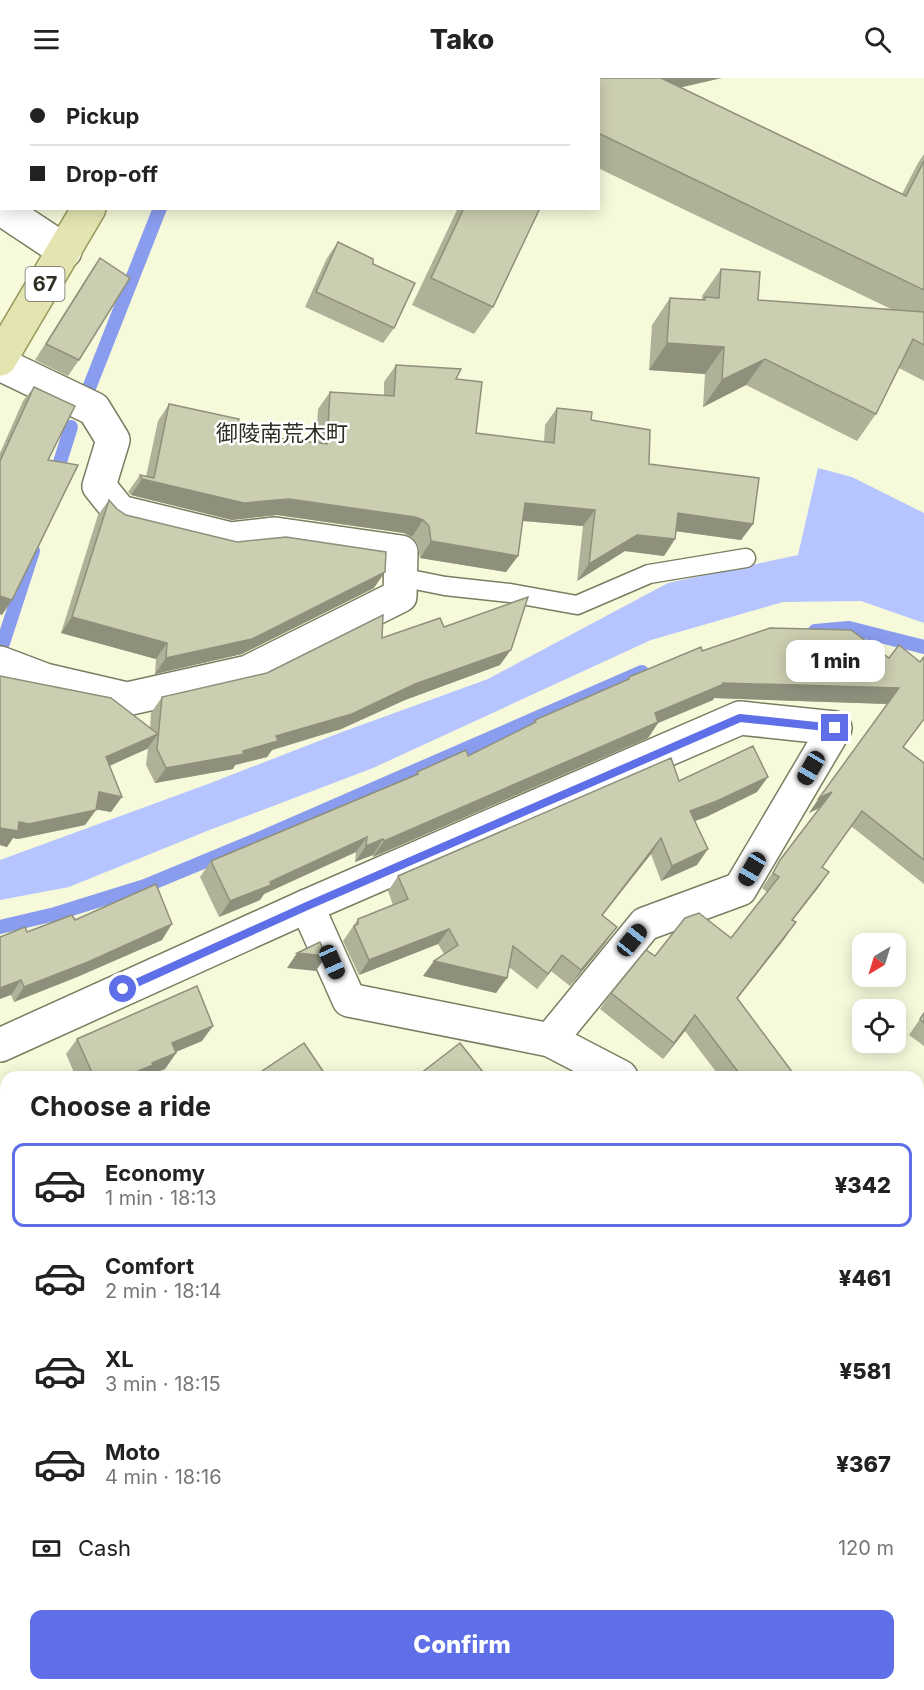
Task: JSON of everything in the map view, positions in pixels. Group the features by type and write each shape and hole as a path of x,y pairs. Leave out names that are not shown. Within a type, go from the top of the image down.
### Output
{"main road":[{"name":"67","path":"0,359 88,210"}],"street":[{"path":"3,210 64,251"},
{"path":"0,364 94,409 113,440 99,486 120,512 231,539 275,534 401,552 400,596 248,672 127,699 45,680 0,663"},
{"path":"0,1045 307,906 740,718 835,728 740,889 645,924 550,1040"},
{"path":"307,906 349,1000 550,1040 609,1071"}],"lane":[{"path":"400,577 445,586 510,593 578,605 649,574 746,558"}],"shaded area":[{"path":"818,468 852,477 924,513 924,623 861,601 783,602 651,640 373,768 207,831 69,887 0,900 0,860 488,679 668,583 798,555"}],"building":[{"path":"600,78 661,78 906,196 924,161 924,290 600,134"},
{"path":"463,210 539,210 493,307 431,278"},
{"path":"338,242 373,259 373,264 415,283 394,328 316,292"},
{"path":"100,258 130,278 79,360 46,344"},
{"path":"721,269 760,272 758,300 924,312 924,345 913,339 876,414 765,359 722,380 724,347 667,343 670,298 705,300 705,297 719,298"},
{"path":"396,365 461,369 456,379 482,382 476,433 554,443 557,408 592,412 591,420 650,430 649,464 759,478 753,524 678,513 675,539 637,535 589,564 595,510 525,503 518,556 431,541 429,526 423,520 415,517 289,499 244,503 142,479 140,475 154,478 169,404 239,419 236,433 327,444 330,392 394,396"},
{"path":"34,387 75,406 48,460 78,465 12,600 0,596 0,461"},
{"path":"109,500 126,515 237,542 286,537 386,552 385,572 252,639 166,658 167,643 72,617"},
{"path":"528,597 511,650 415,684 352,714 276,736 278,741 243,751 244,754 166,768 157,749 162,697 267,673 383,615 382,638 440,618 444,627"},
{"path":"770,628 851,630 889,658 899,645 920,662 924,657 924,719 903,747 924,763 924,860 862,811 822,867 829,872 792,920 796,922 737,998 792,1071 737,1071 695,1015 674,1043 611,993 646,950 655,956 685,918 699,913 731,938 779,877 773,873 780,860 832,792 819,798 899,688 723,683 655,713 658,722 384,841 383,839 366,846 367,837 270,882 271,885 230,901 211,861 418,774 417,772 466,750 468,756 536,722 535,720 629,679 629,677 701,647 702,651"},
{"path":"0,676 111,698 158,734 106,757 122,797 99,792 96,810 29,824 19,822 18,831 0,828"},
{"path":"753,746 768,777 690,811 708,849 672,866 661,838 602,915 617,927 581,970 562,955 548,974 513,946 507,978 434,961 458,945 449,929 369,960 354,926 358,924 358,919 408,899 398,876 671,758 679,781"},
{"path":"156,884 172,924 88,962 24,987 21,980 0,988 0,937 25,927 27,932 72,915 75,920"},
{"path":"320,942 326,956 297,953"},
{"path":"197,986 213,1026 172,1043 176,1053 138,1071 91,1071 77,1039"},
{"path":"304,1043 323,1071 262,1071"},
{"path":"460,1043 482,1071 424,1071"}],"waterway":[{"path":"89,388 159,210"},
{"path":"55,478 71,427"},
{"path":"3,643 33,551"},
{"path":"815,631 849,628 924,647"},
{"path":"0,927 55,914 145,886 642,672"}],"district":[{"name":"御陵南荒木町","path":"282,433"}],"route":[{"path":"123,989 307,906 740,718 835,728"}]}
